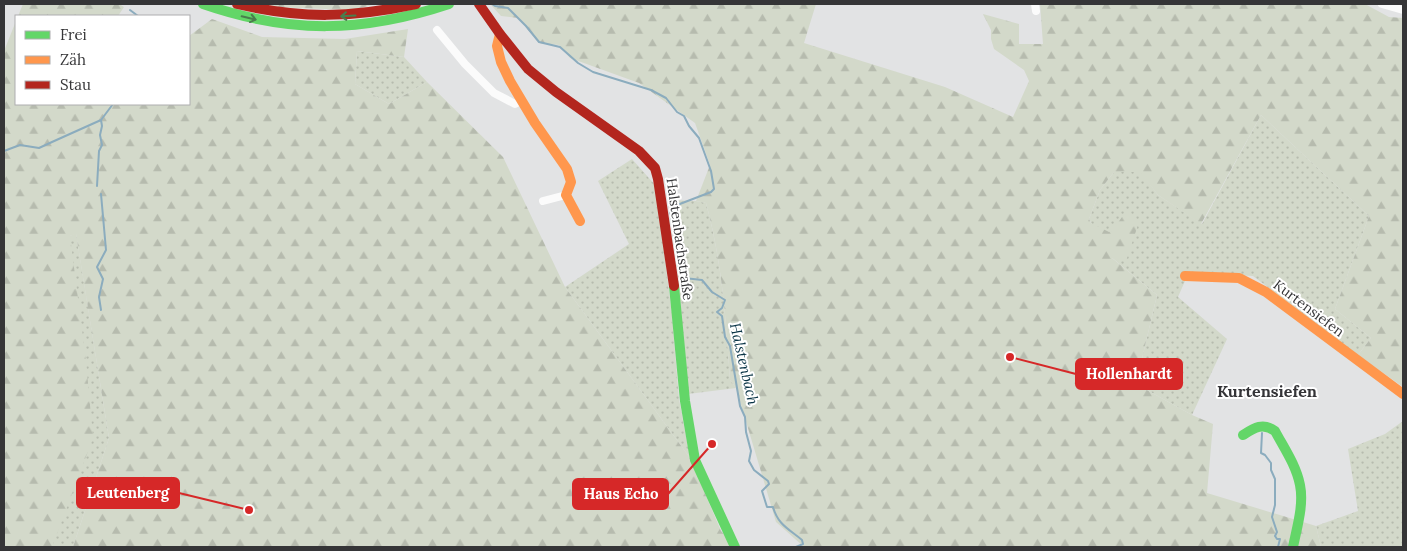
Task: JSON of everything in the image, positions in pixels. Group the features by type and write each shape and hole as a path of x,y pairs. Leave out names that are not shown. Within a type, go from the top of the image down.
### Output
{"main road":[{"path":"203,4 251,19 297,25 349,26 372,24 416,4"},
{"path":"237,4 270,11 312,16 397,14 449,4"},
{"name":"Halstenbachstraße","path":"479,4 517,56 542,82 639,151 655,168 673,280 685,401 695,460 735,547"},
{"path":"500,34 497,39 497,53 504,72 521,101 568,169 571,180 570,190 566,195 580,221"},
{"name":"Kurtensiefen","path":"1185,276 1239,278 1266,292 1403,394"},
{"path":"1243,434 1253,427 1260,425 1269,426 1275,431 1297,475 1301,495 1293,547"}],"street":[{"path":"1382,4 1403,10"},
{"path":"437,30 465,64 494,93 515,104 521,101"},
{"path":"543,201 566,195"}],"green space":[{"path":"23,4 119,4 124,7 119,15 18,15"},
{"path":"260,4 376,4 352,10 274,7"},
{"path":"490,4 816,4 804,43 945,87 1013,117 1029,81 1024,70 994,49 991,30 983,14 1019,24 1019,44 1043,44 1040,4 1365,4 1389,17 1403,18 1403,387 1358,355 1371,338 1335,309 1369,216 1261,115 1201,224 1158,195 1140,172 1114,172 1100,190 1089,219 1091,223 1109,232 1112,231 1122,217 1130,214 1136,217 1137,228 1127,258 1125,261 1112,258 1157,295 1136,384 1192,415 1213,424 1207,493 1316,526 1321,547 804,547 776,522 736,388 730,380 725,313 716,247 706,203 696,201 710,165 695,123 639,83 570,58 559,45 539,43 518,18 501,16"},
{"path":"212,19 262,37 345,39 408,29 404,57 357,51 355,84 389,104 427,82 503,157 565,287 690,458 721,531 736,547 73,547 109,438 76,234 70,236 86,361 93,438 52,547 4,547 4,51 15,24 15,105 190,105 190,35"},
{"path":"357,51 404,57 427,82 389,104 355,84"},
{"path":"1261,115 1369,216 1335,309 1371,338 1358,355 1253,276 1189,272 1178,297 1227,339 1192,415 1136,384 1157,295 1111,257 1089,219 1100,190 1114,172 1141,172 1158,195 1202,224"},
{"path":"632,159 656,186 672,315 679,399 690,458 565,287 629,244 598,181"},
{"path":"668,200 706,203 720,269 730,380 736,388 688,394 678,276"},
{"path":"76,233 109,438 73,547 51,547 70,236"},
{"path":"1403,421 1403,547 1321,547 1316,526 1358,511 1348,449 1385,434"}],"waterway":[{"name":"Halstenbach","path":"492,4 508,8 539,42 560,47 578,63 593,72 651,90 666,98 677,112 684,116 689,126 699,138 711,171 714,189 711,192 672,207 670,210 682,276 684,278 702,280 712,292 725,300 722,308 717,312 722,316 725,337 730,346 740,406 745,417 746,432 751,451 749,461 754,470 768,481 769,484 762,491 767,507 773,507 781,522 802,540 803,544 796,547"},
{"path":"130,10 137,15"},
{"path":"4,151 20,145 39,148 101,120 112,105"},
{"path":"97,186 99,151 102,145 100,135 101,120"},
{"path":"101,194 106,250 97,267 103,279 99,297 101,310"},
{"path":"1262,433 1261,453 1271,463 1271,470 1275,479 1275,505 1272,517 1277,532 1275,536 1277,539 1280,539 1278,547"}],"traffic: fast":[{"path":"203,4 266,21 326,26 356,25 386,20 417,14 449,4"},
{"path":"674,286 685,401 695,460 735,547"},
{"path":"1243,435 1259,427 1271,428 1275,431 1293,464 1301,493 1300,516 1293,547"}],"traffic: slow":[{"path":"500,34 497,46 501,62 535,123 567,169 571,182 566,195 580,221"},
{"path":"1185,276 1239,278 1266,292 1403,394"}],"traffic: jam":[{"path":"237,4 283,12 327,15 370,12 416,4"},
{"path":"479,4 528,69 556,92 639,151 655,168 674,286"}],"place":[{"name":"Hollenhardt","path":"1010,357"},
{"name":"Haus Echo","path":"712,444"},
{"name":"Leutenberg","path":"249,510"}],"district":[{"name":"Kurtensiefen","path":"1267,391"}]}
